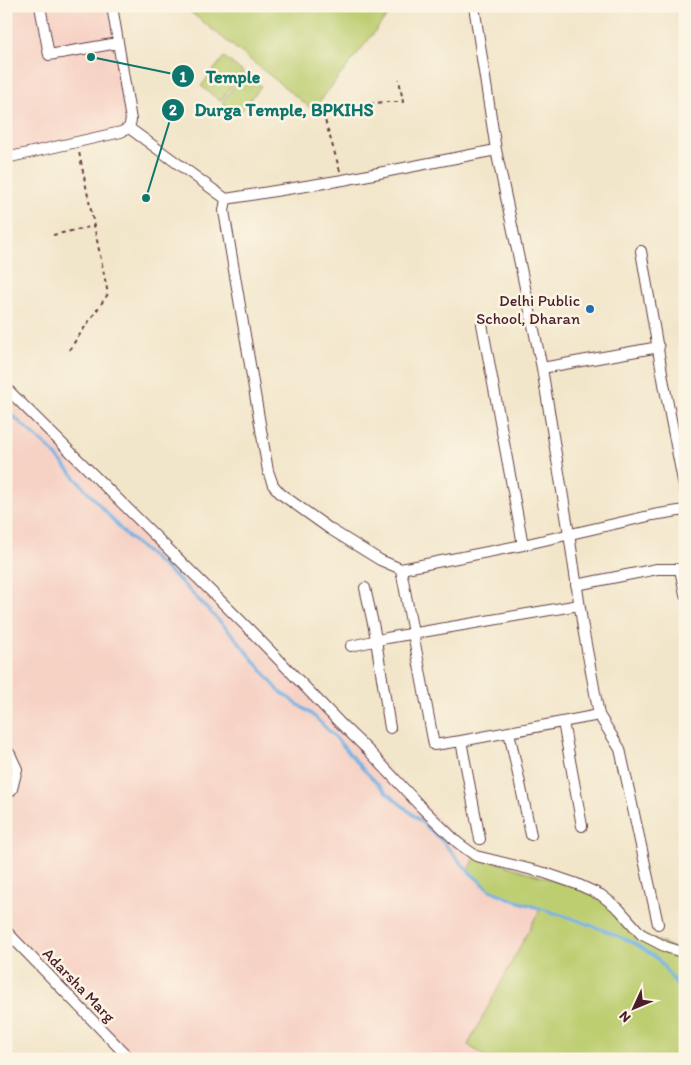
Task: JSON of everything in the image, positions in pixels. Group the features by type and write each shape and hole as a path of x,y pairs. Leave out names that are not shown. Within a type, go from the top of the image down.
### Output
{"street":[{"path":"40,6 49,55 118,43"},
{"path":"6,158 121,132 128,128 131,120 112,6"},
{"path":"474,6 496,150 542,368 579,605 599,715 620,748 658,924"},
{"path":"128,128 226,199 342,180 496,150"},
{"path":"226,199 224,211 268,471 273,485 281,494 330,529 380,560 401,570 523,545 653,515 685,510"},
{"path":"641,251 685,491"},
{"path":"482,324 523,545"},
{"path":"542,368 658,347"},
{"path":"6,388 250,630 458,843 476,856 545,874 577,884 601,895 618,909 642,934 666,948 685,953"},
{"path":"576,585 657,569 682,569 685,594"},
{"path":"401,570 434,745 599,715"},
{"path":"365,588 374,628 390,728"},
{"path":"350,646 413,633 579,605"},
{"path":"563,722 582,826"},
{"path":"509,732 530,835"},
{"path":"461,741 480,839"},
{"path":"6,750 17,769 12,789 6,796"},
{"name":"Adarsha Marg","path":"6,931 130,1059"}],"path":[{"path":"342,180 322,110 383,102 403,102 399,79"},
{"path":"69,350 108,294 77,142"},
{"path":"53,236 94,226"}],"shaded area":[{"path":"6,6 112,6 129,128 6,158"},
{"path":"6,388 476,856 468,871 490,890 540,909 468,1045 489,1059 130,1059 6,933"}],"green space":[{"path":"183,6 395,6 313,110"},
{"path":"224,57 243,72 220,101 201,86"},
{"path":"245,73 261,86 238,115 222,102"},
{"path":"476,856 601,895 641,934 685,953 685,1059 489,1059 468,1045 540,909 490,890 468,871"}],"waterway":[{"path":"6,410 50,449 126,535 179,580 233,635 279,691 314,716 386,792 443,842 468,871 490,890 513,900 571,918 634,943 658,959 685,999"}],"place":[{"name":"Temple","path":"91,57"},
{"name":"Durga Temple, BPKIHS","path":"146,198"},
{"name":"Delhi Public School, Dharan","path":"590,309"}]}
